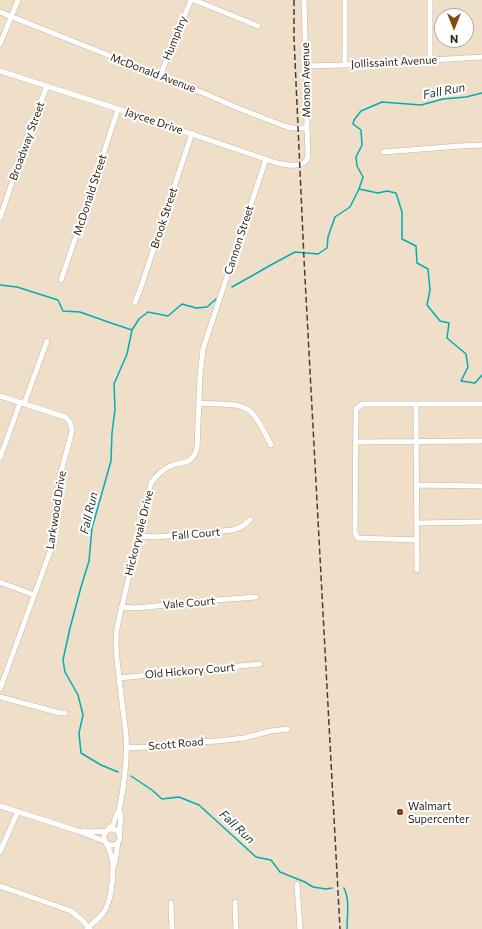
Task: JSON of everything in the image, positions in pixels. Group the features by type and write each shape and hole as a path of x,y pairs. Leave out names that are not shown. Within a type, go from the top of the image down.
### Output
{"street":[{"path":"0,44 18,0"},
{"name":"Humphry","path":"160,76 191,0"},
{"path":"194,0 258,26"},
{"name":"Monon Avenue","path":"304,0 308,159"},
{"path":"345,0 345,65"},
{"path":"430,0 430,60"},
{"name":"McDonald Avenue","path":"0,12 287,127 307,128"},
{"name":"Jollissaint Avenue","path":"306,66 482,57"},
{"name":"Jaycee Drive","path":"0,71 277,163 290,165 304,163 308,159"},
{"name":"Broadway Street","path":"0,218 28,135 47,86"},
{"name":"McDonald Street","path":"61,280 118,109"},
{"name":"Brook Street","path":"135,302 192,134"},
{"path":"383,152 482,145"},
{"name":"Cannon Street","path":"212,320 266,159"},
{"name":"Hickoryvale Drive","path":"126,748 116,634 138,536 154,479 161,471 171,466 191,460 196,453 201,359 212,320"},
{"path":"0,458 48,341"},
{"name":"Larkwood Drive","path":"0,396 65,417 71,423 72,427 60,476 51,549 0,689"},
{"path":"199,403 239,406 248,409 254,416 271,445"},
{"path":"417,540 358,538 355,533 356,409 362,404 482,404"},
{"path":"416,404 417,570"},
{"path":"355,442 482,442"},
{"path":"416,485 482,486"},
{"name":"Fall Court","path":"138,536 157,538 233,530 250,520"},
{"path":"417,523 482,522"},
{"path":"0,582 34,595"},
{"name":"Vale Court","path":"122,607 136,608 216,600 256,598"},
{"name":"Old Hickory Court","path":"119,678 260,664"},
{"path":"0,697 65,713"},
{"name":"Scott Road","path":"126,748 244,738 271,731 288,729"},
{"path":"113,866 110,851 105,842 104,836 112,825 119,811 126,769 126,748"},
{"path":"0,806 78,831 111,845 118,842"},
{"path":"0,886 71,911 82,920 88,928 103,913 108,902 116,850 120,838 119,835 122,815 119,811"},
{"path":"0,852 18,812"},
{"path":"78,831 91,832 114,829 119,835"},
{"path":"297,884 300,929"},
{"path":"235,902 236,929"},
{"path":"171,903 172,929"}],"waterway":[{"name":"Fall Run","path":"232,287 295,252 318,254 327,248 328,237 335,217 350,207 363,177 357,166 356,157 362,145 361,130 353,124 354,120 361,111 382,102 421,105 443,99 466,97 482,93"},
{"path":"359,189 378,193 387,191 396,193 402,212 402,239 416,246 417,263 428,269 430,290 427,305 440,321 449,323 447,338 466,354 468,367 461,381 475,383 482,375"},
{"path":"0,285 17,287 58,300 63,311 80,312 132,330"},
{"name":"Fall Run","path":"118,772 101,765 81,753 79,733 83,715 78,695 65,672 63,660 70,628 89,561 92,528 111,461 115,409 114,384 127,354 132,330 139,319 148,312 168,316 182,304 196,308 207,307 216,299"},
{"name":"Fall Run","path":"131,776 152,790 162,799 179,797 199,805 256,857 271,860 280,872 305,882 313,887 326,889 332,888"},
{"name":"Fall Run","path":"344,888 348,903 347,929"}],"railway":[{"path":"294,0 294,38 304,259 340,929"}],"place":[{"name":"Walmart Supercenter","path":"400,812"}]}
